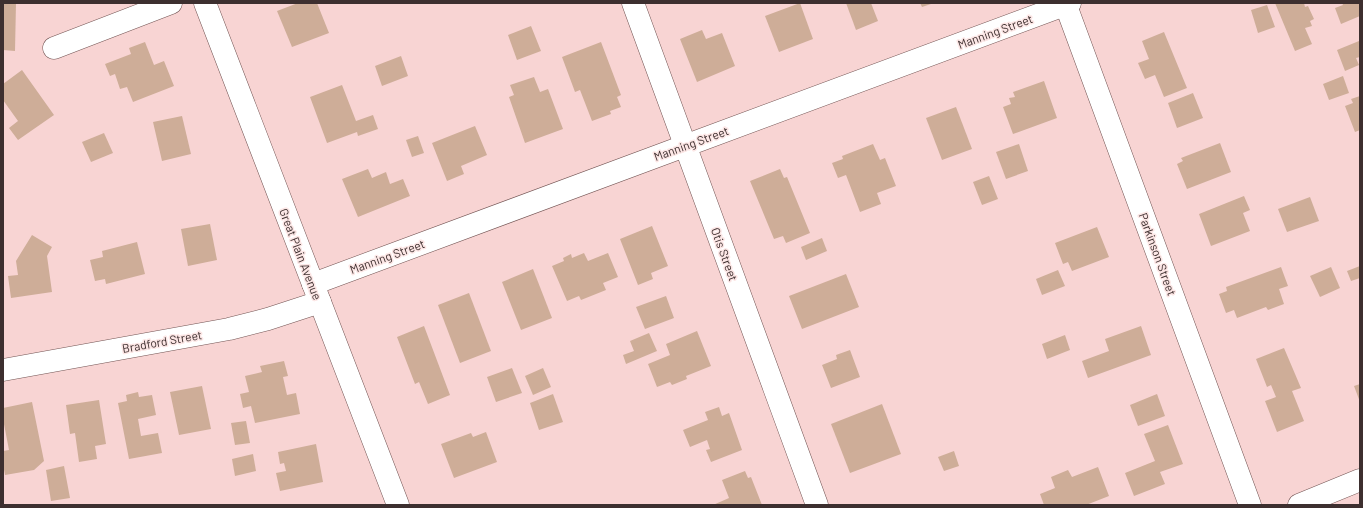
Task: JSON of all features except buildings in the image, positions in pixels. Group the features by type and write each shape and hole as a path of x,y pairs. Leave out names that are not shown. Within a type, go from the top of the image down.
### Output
{"street":[{"path":"54,48 171,3"},
{"name":"Great Plain Avenue","path":"205,3 398,505"},
{"name":"Otis Street","path":"633,3 817,505"},
{"name":"Manning Street","path":"316,293 685,146 1067,4"},
{"name":"Parkinson Street","path":"1067,4 1250,505"},
{"name":"Bradford Street","path":"3,370 229,329 268,319 316,293"},
{"path":"1299,505 1360,480"}]}
